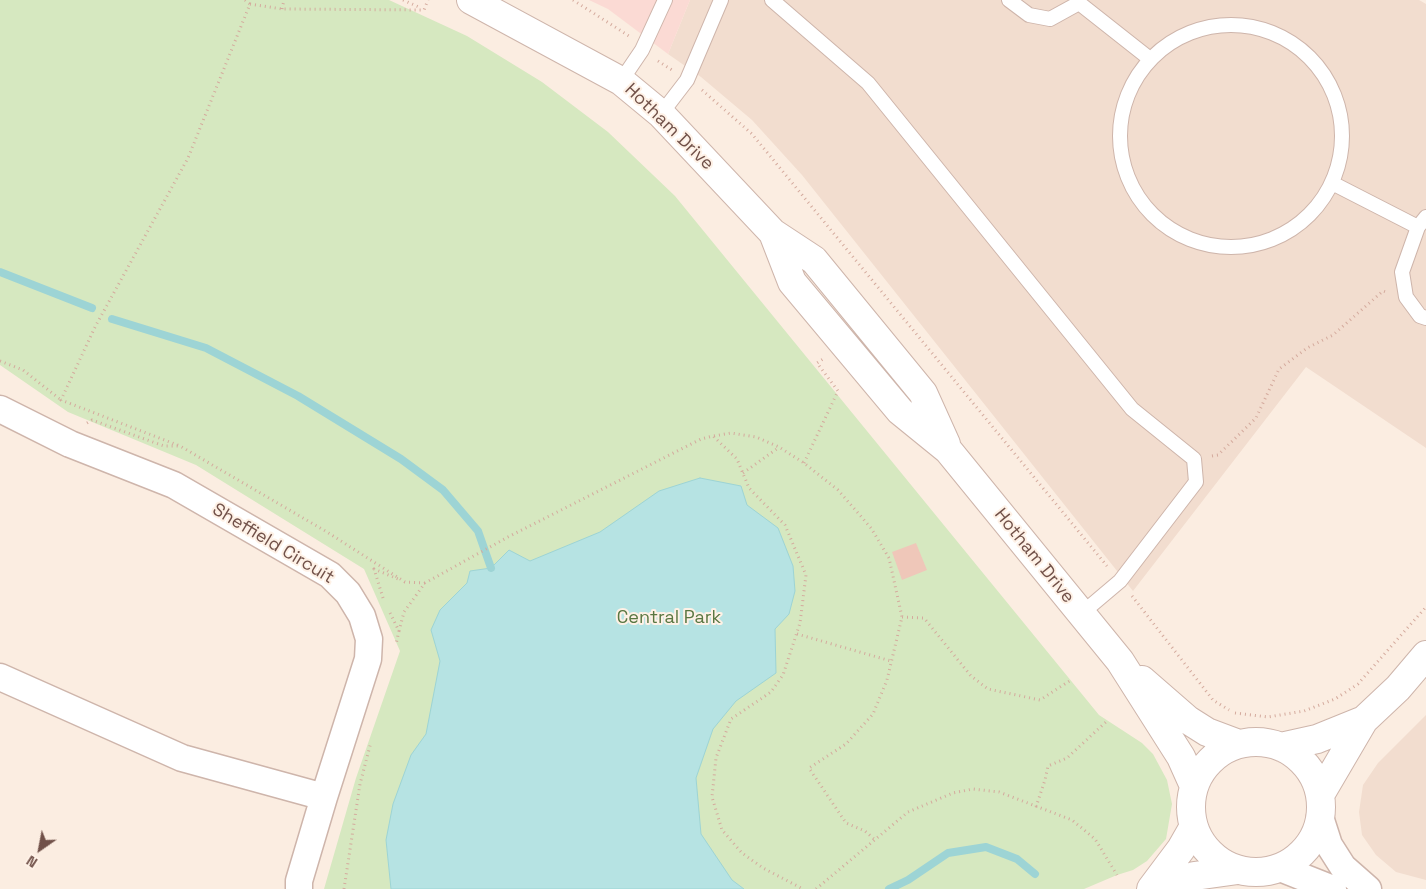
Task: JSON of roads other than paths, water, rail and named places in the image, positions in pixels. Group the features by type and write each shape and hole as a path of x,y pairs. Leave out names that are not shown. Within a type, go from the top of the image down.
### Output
{"street":[{"name":"Hotham Drive","path":"471,0 622,81 661,114 773,233 792,282 900,411 948,450 1120,661 1181,757 1194,786"},
{"name":"Sheffield Circuit","path":"0,409 70,444 174,485 330,575 348,593 362,616 369,639 368,659 324,797 299,881 299,889"},
{"path":"1152,889 1194,876 1238,870 1259,873 1280,868 1300,856 1314,838 1320,806 1364,720 1398,688 1426,655"},
{"name":"Hotham Drive","path":"1120,661 1188,720 1207,732 1239,744"},
{"path":"0,677 182,758 324,797"},
{"path":"1281,747 1317,739 1364,720"},
{"path":"1238,870 1219,861 1203,847 1193,828 1190,807 1194,786 1204,767 1219,753 1239,744 1260,742 1281,747 1299,759 1312,775 1328,845 1343,867 1368,889"},
{"path":"1152,889 1182,849 1193,828"},
{"path":"1280,868 1333,889"}],"lane":[{"path":"622,81 642,50 665,0"},
{"path":"661,114 687,80 721,0"},
{"path":"772,0 868,83 1132,409 1194,459 1196,482 1120,581 1081,614"},
{"path":"1009,0 1029,16 1050,19 1079,2 1150,59"},
{"path":"1211,26 1250,26 1274,33 1316,63 1336,96 1344,137 1334,184 1315,212 1279,238 1240,249 1189,240 1152,216 1129,181 1119,141 1124,103 1137,76 1150,59 1179,37 1211,26"},
{"path":"1334,184 1422,222 1402,272 1406,297 1420,316 1426,318"}],"water":[{"path":"700,478 741,486 747,505 778,528 793,566 795,591 789,614 775,629 776,673 736,701 713,729 696,778 701,834 732,880 744,889 391,889 386,840 393,804 411,755 426,734 440,661 431,630 440,610 467,583 470,571 491,568 509,550 530,561 600,532 659,491"}],"waterway":[{"path":"0,272 92,308"},
{"path":"112,319 206,348 298,396 401,459 443,490 478,531 491,568"},
{"path":"889,889 908,880 948,853 986,847 1017,859 1035,874"}],"park label":[{"name":"Central Park","path":"669,618"}]}
